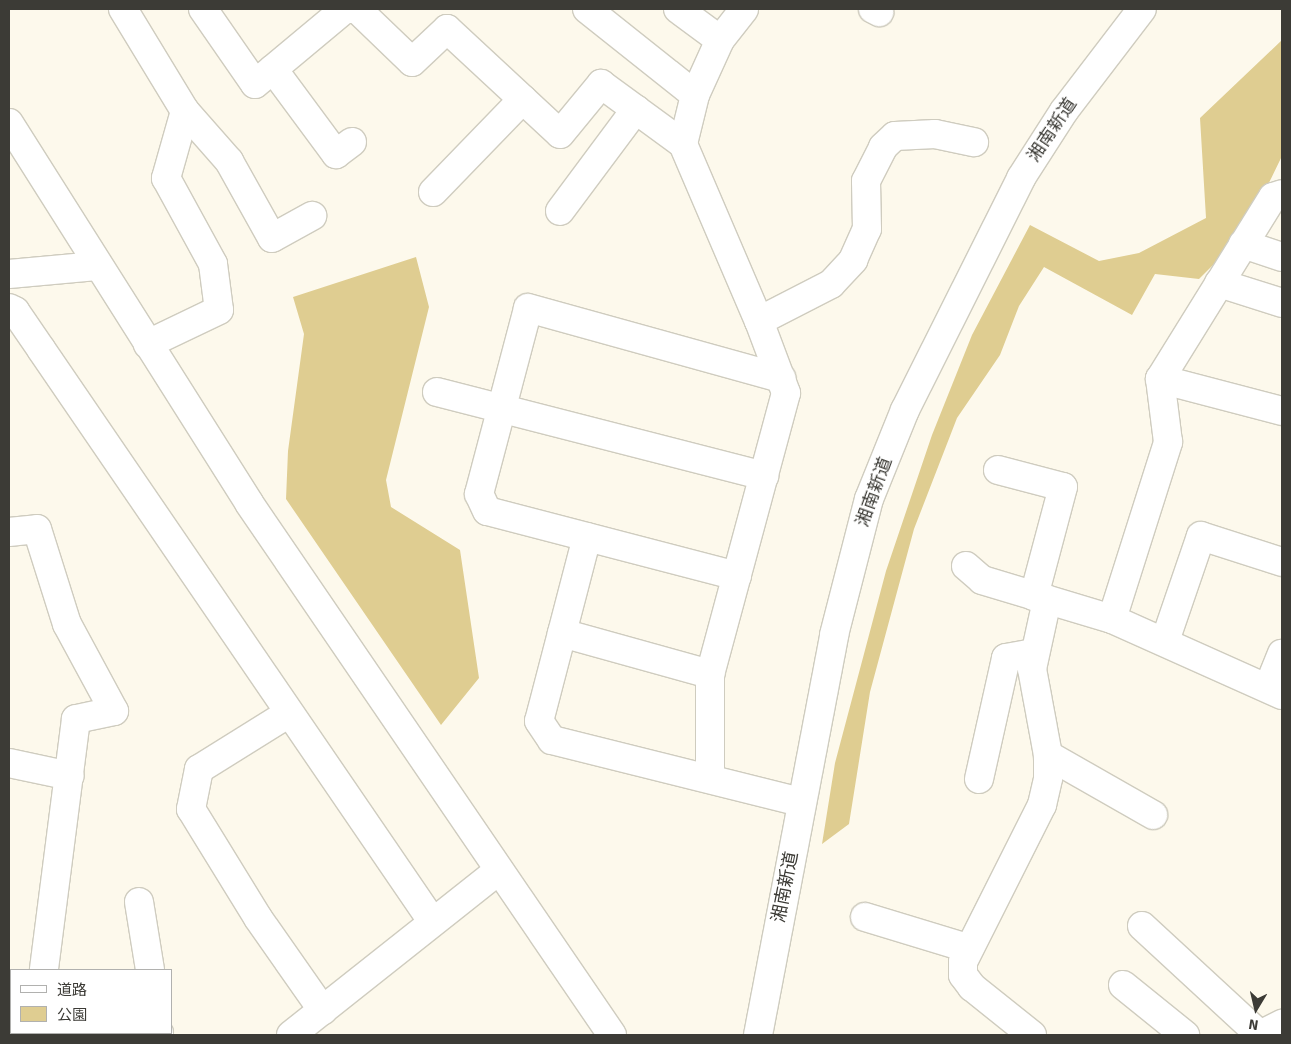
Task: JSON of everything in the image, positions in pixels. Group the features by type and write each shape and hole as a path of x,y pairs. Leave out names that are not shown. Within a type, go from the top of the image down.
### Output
{"street":[{"path":"123,9 185,111 229,161 272,238 312,216"},
{"path":"203,9 255,84 345,9 357,9 412,62 447,28 560,134 601,84 683,144 759,321 786,393 710,674 710,779"},
{"path":"587,9 695,95"},
{"path":"678,9 720,40"},
{"path":"683,144 695,95 720,40 744,9"},
{"name":"湘南新道","path":"758,1035 801,802 850,564 869,499 905,410 1020,178 1064,111 1142,9"},
{"path":"273,69 336,154 352,142"},
{"path":"433,192 523,99"},
{"path":"560,211 636,109"},
{"path":"148,344 219,310 213,264 166,178 185,111"},
{"path":"9,124 97,266 249,503 612,1035"},
{"path":"759,321 831,284 853,260 868,229 866,181 883,147 895,136 935,134 974,142"},
{"path":"1112,619 1168,442 1160,379 1247,236 1273,197 1282,194"},
{"path":"1247,236 1282,257"},
{"path":"9,274 97,266"},
{"path":"1219,283 1282,303"},
{"path":"9,308 15,310 31,333 432,921"},
{"path":"736,576 487,510 479,494 528,308 781,378"},
{"path":"1160,379 1282,412"},
{"path":"437,392 764,476"},
{"path":"998,470 1063,486 1041,598 1032,669 1048,755 1048,778 1042,805 967,948 963,975 972,987 1032,1035"},
{"path":"9,532 37,529 67,624 114,711 76,719 44,969"},
{"path":"1165,641 1201,536 1282,562"},
{"path":"587,537 539,721 552,740 801,802"},
{"path":"966,566 982,580 1112,619 1275,691 1282,654"},
{"path":"562,633 710,674"},
{"path":"978,779 1006,658 1034,653"},
{"path":"290,713 200,769 191,809 258,918 323,1011"},
{"path":"1048,755 1153,815"},
{"path":"9,763 70,776"},
{"path":"291,1035 432,921 499,870"},
{"path":"140,902 150,969"},
{"path":"865,917 967,948"},
{"path":"1142,926 1260,1035 1282,1024"},
{"path":"1123,985 1185,1035"}],"green space":[{"path":"1282,40 1282,156 1265,191 1217,261 1199,279 1155,274 1132,315 1044,267 1019,306 1000,355 957,418 914,529 870,692 849,824 822,844 835,763 886,571 932,435 972,335 1030,225 1099,261 1139,253 1206,218 1200,118"},
{"path":"416,257 429,307 386,480 391,507 460,550 479,678 441,725 286,499 288,451 304,334 293,297"}]}
